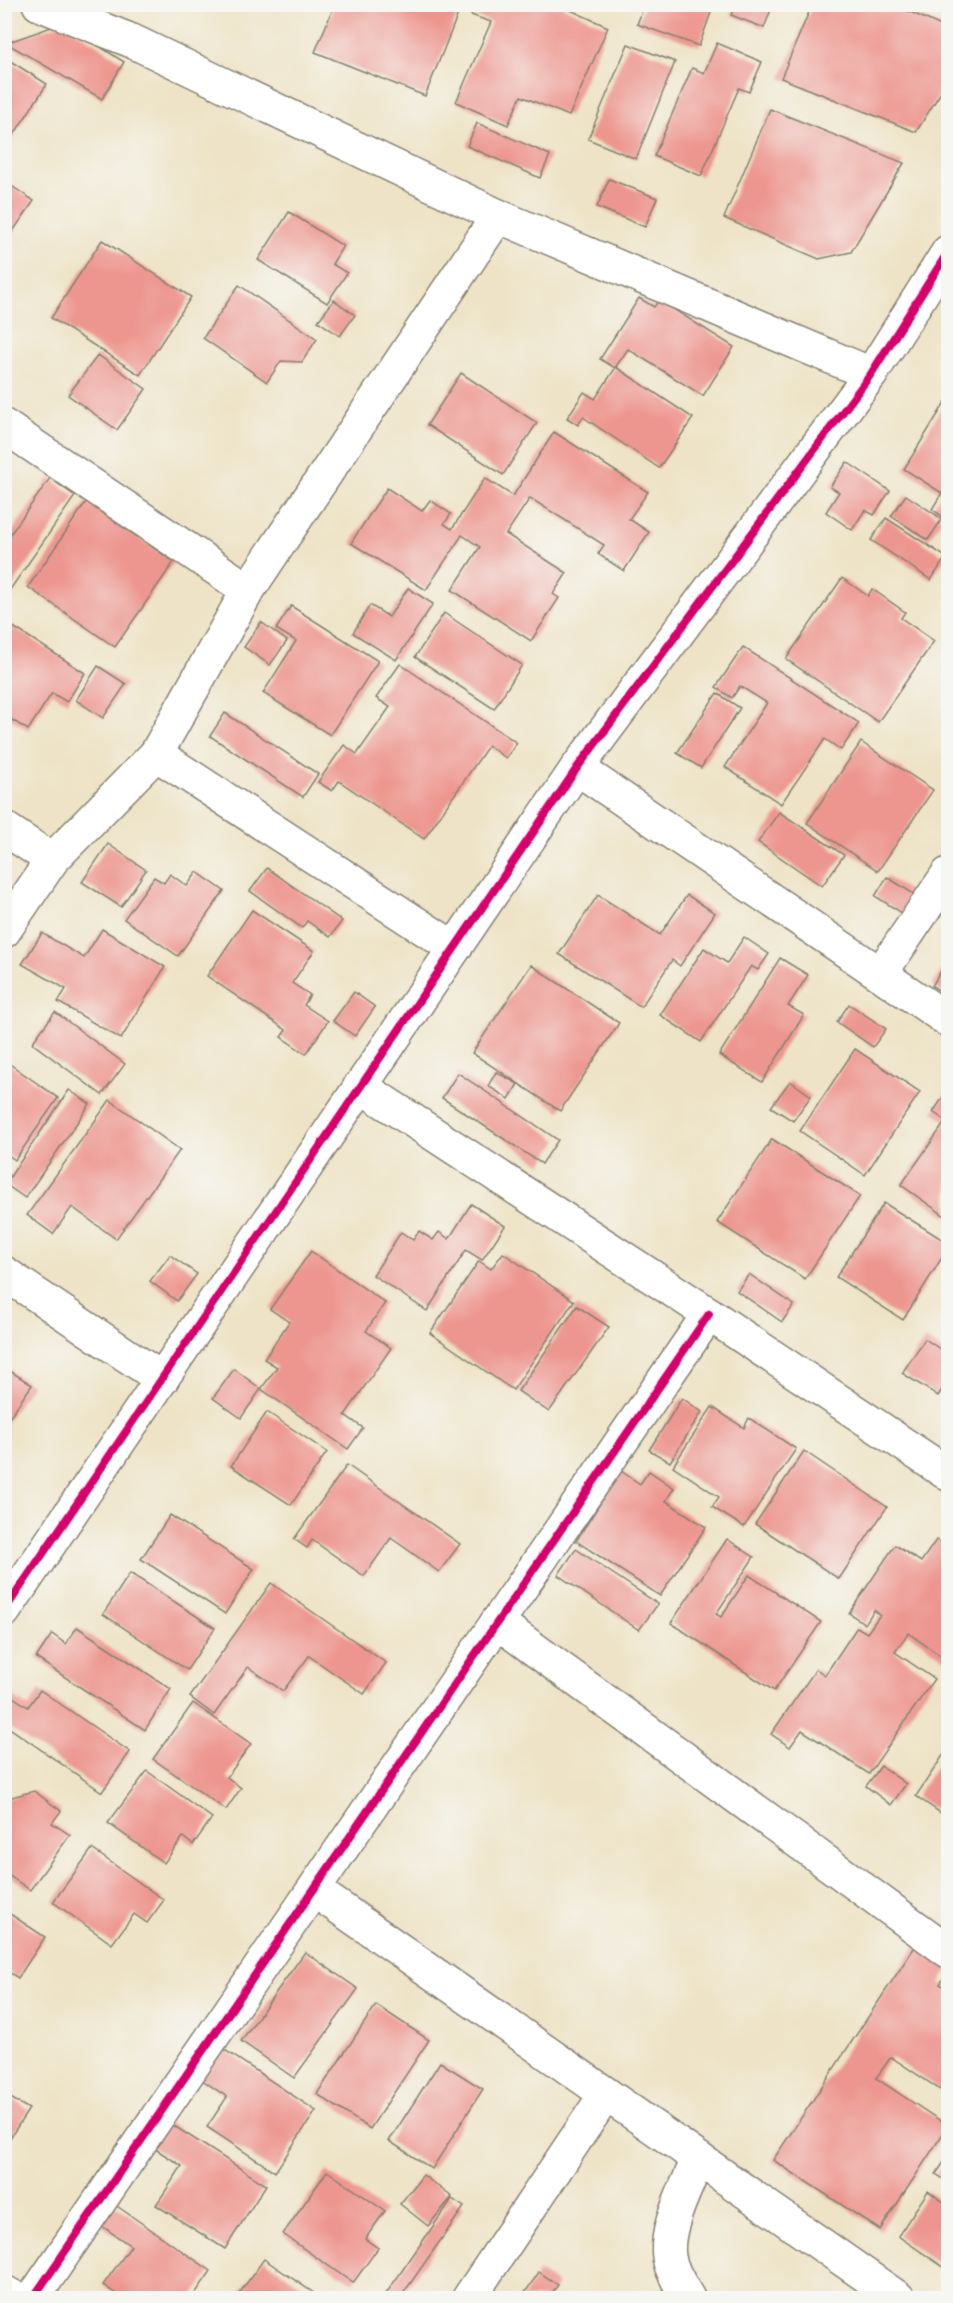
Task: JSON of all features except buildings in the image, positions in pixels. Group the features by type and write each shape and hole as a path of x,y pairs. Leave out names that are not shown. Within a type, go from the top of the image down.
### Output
{"street":[{"path":"39,4 132,42 498,216 871,374"},
{"path":"4,931 52,860 156,754 248,590 498,216"},
{"path":"4,1611 577,768 871,374 948,252"},
{"path":"4,426 248,590"},
{"path":"156,754 454,948"},
{"path":"577,768 948,1020"},
{"path":"4,828 52,860"},
{"path":"881,973 948,874"},
{"path":"360,1086 710,1314 948,1474"},
{"path":"4,1273 162,1380"},
{"path":"33,2298 710,1314"},
{"path":"497,1622 948,1951"},
{"path":"314,1890 898,2298"},
{"path":"469,2298 606,2094"},
{"path":"687,2298 671,2265 668,2248 671,2229 698,2159"},
{"path":"4,2292 15,2298"}],"cycle path":[{"path":"4,1611 577,768 871,374 948,252"},
{"path":"33,2298 709,1314"}]}
